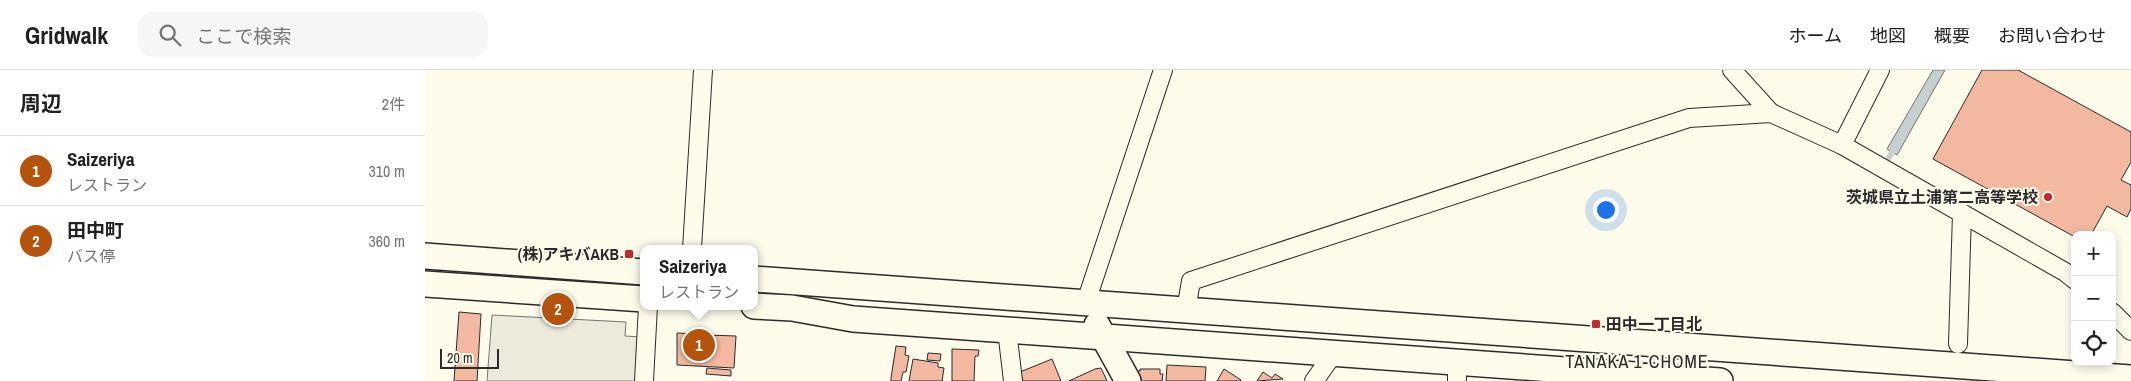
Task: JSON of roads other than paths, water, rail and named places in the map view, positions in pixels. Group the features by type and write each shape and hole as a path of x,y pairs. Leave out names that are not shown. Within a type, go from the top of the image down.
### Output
{"street":[{"path":"692,245 703,70"},
{"path":"1128,381 1102,336 1086,302 1163,70"},
{"path":"1732,70 1771,112 1842,145 2071,277"},
{"path":"1842,145 1880,70"},
{"path":"1186,310 1191,281 1689,118 1771,112"},
{"path":"1958,344 1962,213"},
{"path":"425,256 640,272"},
{"path":"758,280 1086,302 2131,378"},
{"path":"425,284 640,299"},
{"path":"758,306 792,308 853,319 1334,353 1457,371 1720,381"},
{"path":"644,381 648,310"},
{"path":"2116,316 2131,331"},
{"path":"1007,330 1013,381"},
{"path":"1314,381 1334,353"}],"waterway":[{"path":"1888,159 1896,146"}],"place":[{"name":"茨城県立土浦第二高等学校","path":"2048,197"},
{"name":"(株)アキバAKB","path":"629,254"},
{"name":"田中町","path":"558,309"},
{"name":"田中一丁目北","path":"1596,324"},
{"name":"Saizeriya","path":"699,345"}],"district":[{"name":"TANAKA 1-CHOME","path":"1637,361"}]}
